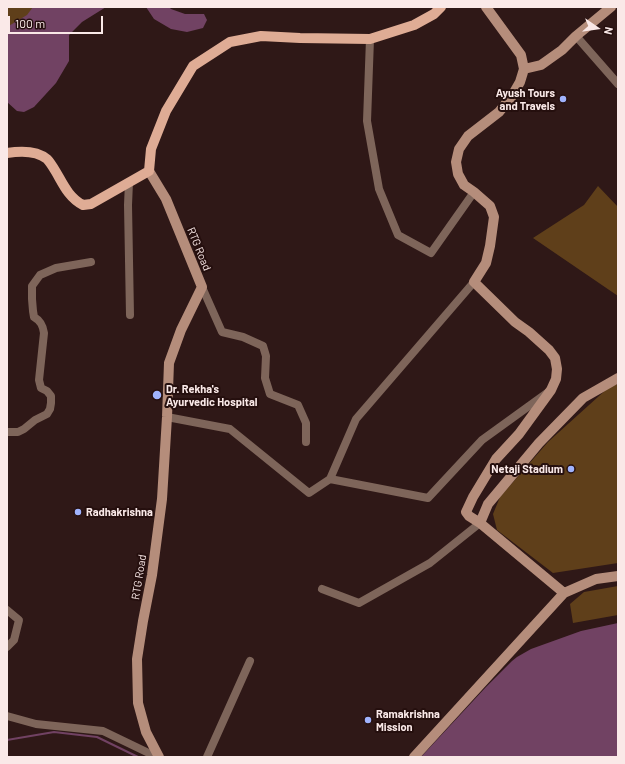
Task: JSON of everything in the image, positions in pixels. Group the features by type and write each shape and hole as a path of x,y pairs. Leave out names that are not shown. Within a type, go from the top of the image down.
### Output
{"main road":[{"path":"7,153 17,151 27,152 47,159 73,198 83,205 91,204 149,171 151,150 166,111 193,66 230,42 261,36 370,39 414,25 434,14 441,7"}],"street":[{"path":"167,417 230,430 309,494 330,479 356,419 474,282 486,263 494,217 490,206 464,185 458,174 456,162 459,149 468,136 499,112 512,96 520,82 524,69 521,55 486,7"},
{"path":"524,69 541,65 562,50 576,36 612,7 618,12"},
{"path":"576,36 618,84"},
{"path":"370,39 367,121 379,189 398,235 431,253 474,192"},
{"name":"RTG Road","path":"149,171 166,200 202,287 181,330 169,363 167,417 160,514 152,575 138,659 138,702 146,732 158,757"},
{"path":"129,182 130,315"},
{"path":"7,432 18,432 24,429 35,420 47,414 50,409 51,396 42,388 39,380 44,333 38,319 34,317 31,292 32,286 40,275 56,268 91,262"},
{"path":"474,282 515,322 549,350 555,358 557,368 556,379 551,390 519,434 496,459 473,497 466,512 564,593"},
{"path":"202,287 222,332 243,337 263,346 266,356 265,378 270,394 298,404 306,423 306,442"},
{"path":"322,589 359,604 430,563 480,523 488,504 539,443 583,398 618,378"},
{"path":"330,479 428,498 482,440 551,390"},
{"path":"414,757 564,593 596,579 618,576"},
{"path":"7,610 20,620 14,640 7,647"},
{"path":"207,757 250,661"},
{"path":"7,716 36,724 103,731 158,757"}],"shaded area":[{"path":"7,7 35,7 24,23 7,26"},
{"path":"33,7 106,7 82,22 69,35 69,61 56,83 34,107 24,112 17,111 7,102 7,27 27,15"},
{"path":"146,7 169,7 185,14 204,14 207,20 203,28 187,32 171,29 154,19"},
{"path":"598,186 618,207 618,296 533,238 584,205"},
{"name":"Netaji Stadium","path":"618,384 618,563 553,573 497,530 493,514 500,497 548,442 609,387"},
{"path":"618,586 618,615 573,623 570,604 584,592"},
{"path":"618,623 618,757 421,757 486,687 517,657 531,649 581,631"}],"waterway":[{"path":"7,740 54,732 97,737 138,757"}],"place":[{"name":"Ayush Tours and Travels","path":"563,99"},
{"name":"Dr. Rekha's Ayurvedic Hospital","path":"157,395"},
{"name":"Netaji Stadium","path":"571,469"},
{"name":"Radhakrishna","path":"78,512"},
{"name":"Ramakrishna Mission","path":"368,720"}]}
